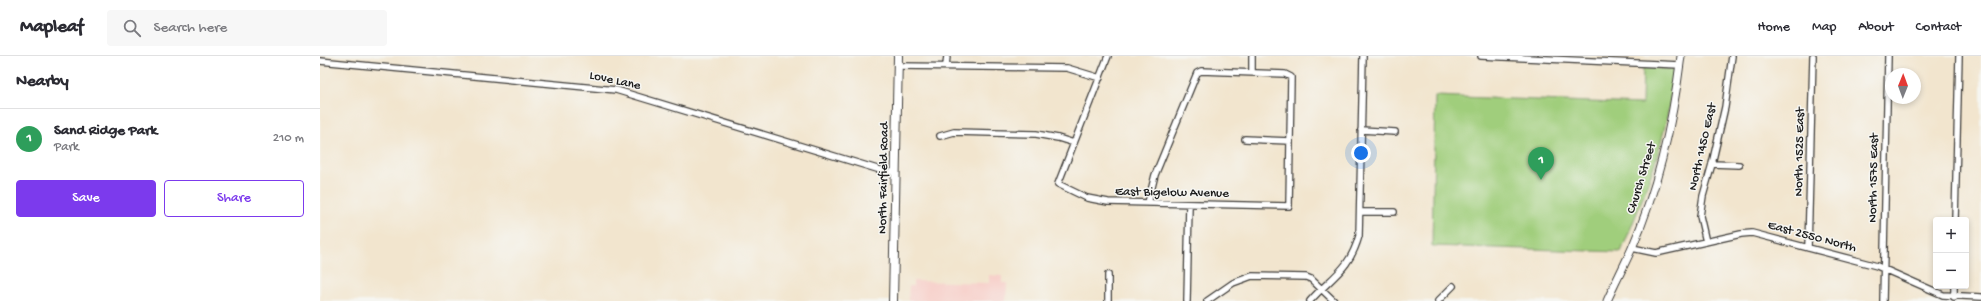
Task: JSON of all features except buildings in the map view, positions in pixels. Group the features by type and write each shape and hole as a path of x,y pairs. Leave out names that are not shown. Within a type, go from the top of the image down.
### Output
{"main road":[{"name":"North Fairfield Road","path":"893,301 898,56"}],"street":[{"path":"946,66 947,56"},
{"path":"940,136 954,132 1036,134 1074,143 1108,56"},
{"path":"1252,56 1252,73"},
{"path":"1310,301 1344,269 1354,252 1359,236 1363,56"},
{"path":"1481,56 1680,65"},
{"name":"Church Street","path":"1607,301 1632,248 1663,156 1673,110 1681,56"},
{"name":"North 1450 East","path":"1706,242 1700,216 1703,196 1712,164 1726,100 1732,56"},
{"name":"North 1525 East","path":"1808,248 1813,56"},
{"name":"North 1575 East","path":"1883,301 1888,56"},
{"path":"1955,217 1959,56"},
{"name":"Love Lane","path":"320,60 616,90 887,172 896,172"},
{"path":"898,66 1067,68 1100,78"},
{"path":"1148,203 1157,168 1197,73 1252,73 1288,75 1292,82 1290,141 1245,139"},
{"path":"1361,130 1395,132"},
{"name":"East Bigelow Avenue","path":"1074,143 1058,184 1094,200 1108,202 1189,205 1289,206 1290,141"},
{"path":"1712,164 1739,164"},
{"path":"1187,301 1189,205"},
{"path":"1360,212 1394,212"},
{"name":"East 2550 North","path":"1632,248 1656,253 1752,233 1883,269 1932,292 1954,297 1981,297"},
{"path":"1108,275 1108,301"},
{"path":"1207,301 1243,279 1264,275 1306,277 1311,279 1334,301"},
{"path":"1438,301 1453,286"},
{"path":"1954,289 1954,297"}],"shaded area":[{"path":"989,275 1002,276 1002,283 1007,283 1006,301 908,301 909,286 913,286 913,281 989,283"}],"green space":[{"path":"1643,68 1674,69 1669,107 1660,148 1642,200 1621,252 1432,246 1435,96 1642,104"}],"place":[{"name":"Sand Ridge Park","path":"1541,180"}]}
